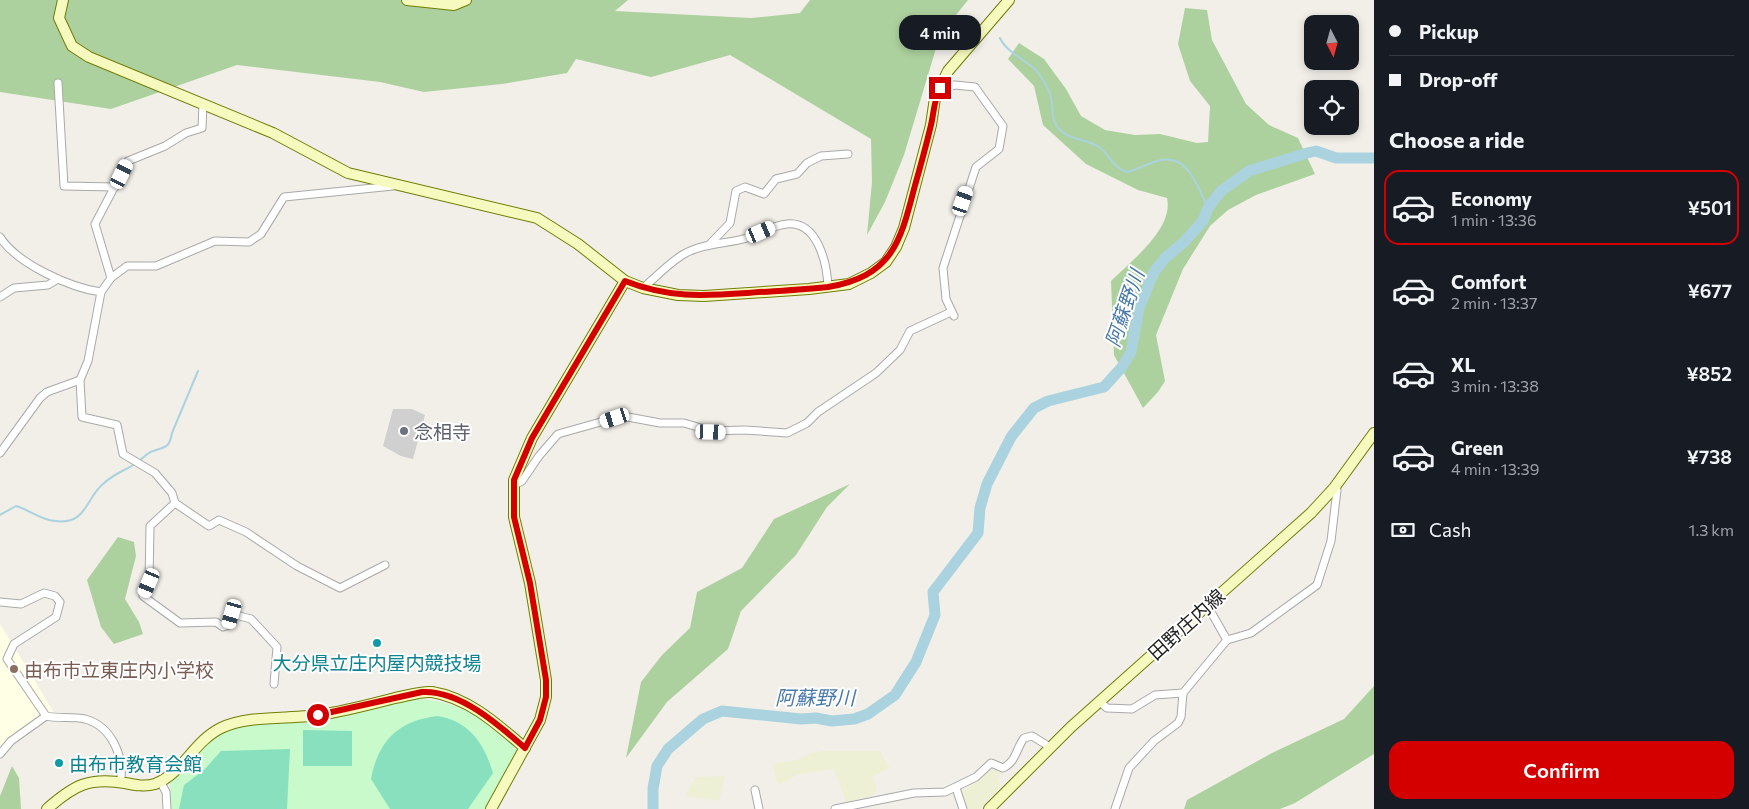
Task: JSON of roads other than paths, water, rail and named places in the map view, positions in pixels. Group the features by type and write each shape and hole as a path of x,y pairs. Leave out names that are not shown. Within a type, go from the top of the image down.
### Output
{"street":[{"path":"63,0 59,18 72,46 89,57 273,133 348,173 396,186 537,218 578,244 625,281 643,288 678,295 704,296 849,284 871,273 886,262 904,228 931,125 935,98 948,71 971,41 1007,1"},
{"path":"407,0 454,5 466,0"},
{"path":"58,83 64,186 116,187"},
{"path":"514,485 522,481 539,456 558,434 615,418 660,423 684,423 711,432 745,430 787,434 808,423 818,412 876,373 900,350 910,331 952,314 943,286 943,268 976,167 999,149 1003,126 975,87 955,85 940,88"},
{"path":"111,278 95,224 128,161 165,146 186,132 202,128 204,104"},
{"path":"709,246 730,223 736,191 744,187 764,194 776,179 797,174 808,163 821,156 848,154"},
{"path":"385,565 340,588 297,566 246,532 220,520 209,526 175,502 172,493 155,473 123,454 117,426 82,416 80,380 88,361 101,292 111,278 127,266 156,266 216,241 249,242 261,234 284,197 396,186"},
{"path":"643,288 684,254 709,246 748,238 774,226 788,223 803,227 819,245 825,261 828,287"},
{"path":"0,237 12,253 58,279 82,290 101,292"},
{"path":"0,297 14,288 48,285 58,279"},
{"path":"491,809 540,720 546,697 546,680 530,583 514,517 514,485 532,438 625,281"},
{"path":"0,453 40,398 47,392 80,380"},
{"name":"田野庄内線","path":"989,809 1050,747 1099,701 1312,513 1373,438"},
{"path":"1115,809 1129,768 1154,741 1178,723 1181,717 1183,693 1227,640 1251,633 1318,584 1331,542 1337,490 1334,488"},
{"path":"175,502 150,526 149,583 143,596 180,623 216,622 223,627 229,625 232,614 251,619 276,647 274,684"},
{"path":"0,602 21,604 44,593 55,596 60,602 56,617 14,644 8,659 46,716"},
{"path":"1207,605 1227,640"},
{"path":"47,809 76,788 92,780 106,780 142,786 160,781 206,737 228,725 325,714 422,692 440,694 475,709 494,721 525,748"},
{"path":"1099,701 1107,708 1132,709 1155,695 1183,693"},
{"path":"0,754 11,741 46,716 84,719 102,728 117,749 121,761 121,779"},
{"path":"837,809 914,793 935,794 956,788 976,777 991,764 1003,768 1009,765 1015,758 1018,746 1024,738 1032,736 1050,747"},
{"path":"160,781 166,792 167,809"},
{"path":"956,788 963,809"},
{"path":"755,790 759,809"}],"waterway":[{"path":"1000,38 1007,48 1037,71 1041,77 1050,95 1055,123 1061,131 1070,137 1099,147 1118,168 1127,172 1157,161 1176,161 1190,173 1208,208"},
{"name":"阿蘇野川","path":"653,809 653,789 657,766 668,749 703,719 722,711 801,719 816,718 832,721 854,719 868,714 895,695 916,662 935,615 933,592 978,533 980,508 987,484 1011,437 1034,408 1048,401 1104,387 1122,367 1131,352 1139,308 1154,272 1165,258 1184,242 1203,221 1208,208 1221,191 1249,171 1316,151 1336,158 1374,158"},
{"path":"139,461 149,453 164,447 170,442 198,371"},
{"path":"0,515 16,506 50,520 66,521 73,519 80,515 103,484 135,464"}],"place":[{"name":"念相寺","path":"404,431"},
{"name":"大分県立庄内屋内競技場","path":"377,643"},
{"name":"由布市立東庄内小学校","path":"14,669"},
{"name":"由布市教育会館","path":"59,763"}]}
